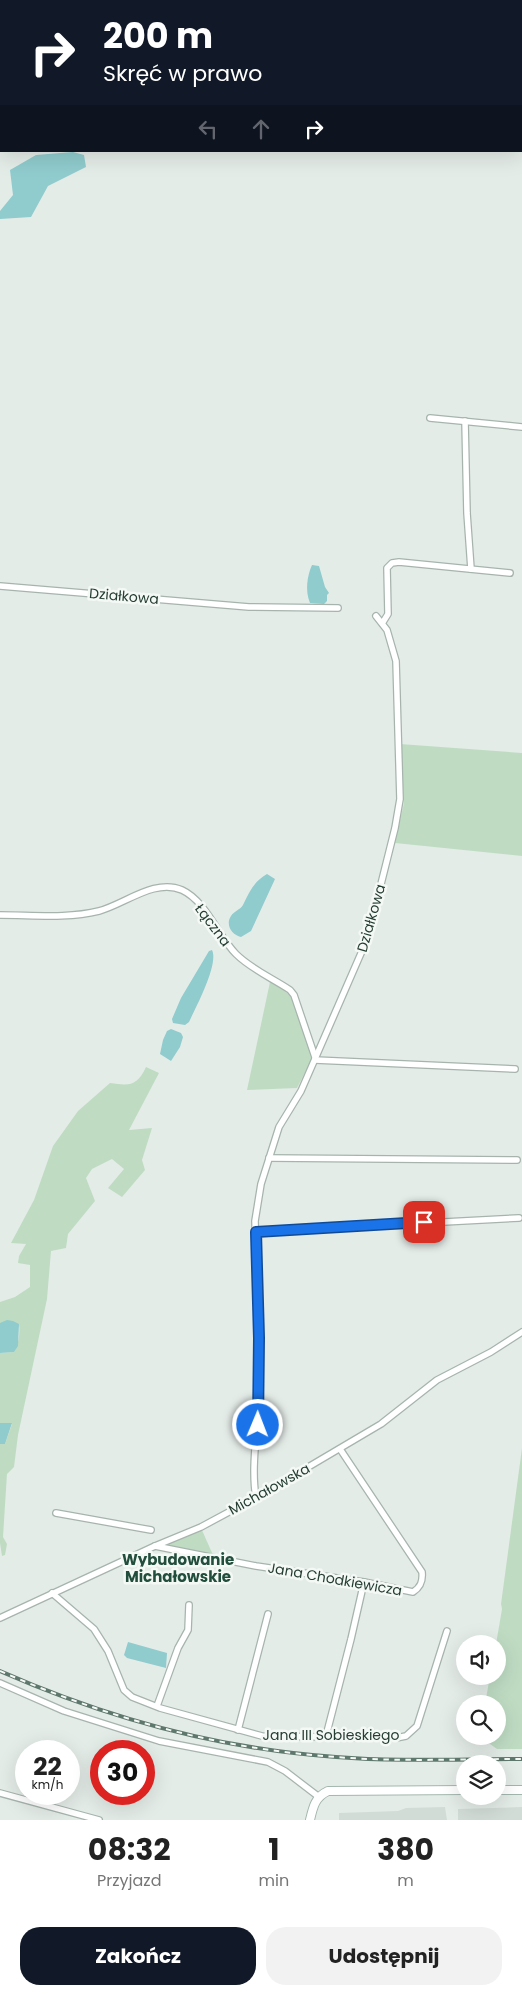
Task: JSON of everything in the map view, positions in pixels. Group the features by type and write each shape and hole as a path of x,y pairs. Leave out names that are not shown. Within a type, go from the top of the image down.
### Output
{"street":[{"path":"430,418 522,428"},
{"path":"465,421 467,513 471,569"},
{"path":"383,622 388,614 387,568 392,563 399,562 510,573"},
{"name":"Działkowa","path":"0,586 249,607 338,608"},
{"name":"Działkowa","path":"256,1498 253,1481 258,1425 257,1203 279,1127 300,1091 362,952 369,932 400,799 396,661 393,644 383,622 376,616"},
{"name":"Łączna","path":"0,915 78,915 102,910 153,889 169,887 182,890 193,897 214,923 224,941 237,955 290,990 294,995 315,1059"},
{"path":"315,1059 515,1069"},
{"path":"269,1158 517,1160"},
{"path":"256,1234 519,1218"},
{"name":"Michałowska","path":"0,1618 155,1546 201,1527 256,1498 381,1424 437,1380 491,1352 522,1332"},
{"name":"Jana Chodkiewicza","path":"155,1546 256,1566 364,1582 413,1592 418,1589 423,1581 422,1572 340,1449"},
{"path":"56,1513 151,1530"},
{"path":"326,1736 364,1582"},
{"name":"Jana III Sobieskiego","path":"52,1593 79,1614 94,1630 108,1652 124,1690 132,1697 262,1736 396,1738 406,1736 417,1726 447,1631"},
{"path":"157,1706 178,1648 188,1630 189,1605"},
{"path":"238,1730 268,1614"},
{"path":"0,1683 64,1711 159,1741 268,1762 286,1771 319,1797"},
{"path":"310,1820 319,1797 328,1791 456,1790"},
{"path":"506,1790 522,1790"},
{"path":"0,1793 100,1820"}],"shaded area":[{"path":"445,1807 447,1820 339,1820 339,1813"},
{"path":"522,1807 522,1820 458,1820 458,1809"}],"green space":[{"path":"400,744 522,753 522,856 395,843 404,803"},
{"path":"270,982 292,996 313,1057 297,1088 247,1090"},
{"path":"146,1067 159,1073 129,1130 152,1128 142,1160 145,1170 122,1197 108,1188 124,1169 112,1159 92,1169 86,1178 95,1201 68,1234 66,1248 51,1251 47,1299 18,1435 14,1467 7,1474 3,1537 7,1544 5,1555 2,1556 0,1543 0,1444 5,1444 12,1424 0,1423 0,1353 14,1352 18,1342 19,1324 0,1323 0,1302 15,1297 30,1287 30,1265 18,1263 19,1256 26,1244 11,1243 34,1200 53,1146 78,1111 110,1083 128,1084 136,1081"},
{"path":"522,1448 522,1749 497,1749 491,1745 506,1745 506,1695 487,1695 488,1685 506,1685 506,1635 498,1635 502,1609 501,1604"},
{"path":"201,1528 213,1555 165,1546"}],"water":[{"path":"73,152 84,155 86,167 48,186 31,217 0,219 0,211 13,195 10,170 36,155"},
{"path":"312,565 319,566 325,587 329,593 324,604 310,603 308,598 307,584"},
{"path":"267,874 275,879 251,931 241,937 238,936 230,929 229,919 243,905 255,884"},
{"path":"212,950 210,975 189,1022 185,1025 173,1023 172,1019 181,998 209,951"},
{"path":"171,1029 181,1033 183,1037 180,1047 171,1061 160,1054 163,1040 167,1031"},
{"path":"7,1320 19,1324 18,1346 14,1352 0,1353 0,1323"},
{"path":"0,1423 12,1423 5,1444 0,1444"},
{"path":"128,1642 167,1653 166,1668 127,1658 124,1655"}],"railway":[{"path":"0,1671 40,1688 122,1717 206,1739 249,1747 359,1759 522,1759"}],"district":[{"name":"Wybudowanie Michałowskie","path":"178,1568"}],"route":[{"path":"258,1425 259,1338 256,1232 424,1222"}]}
